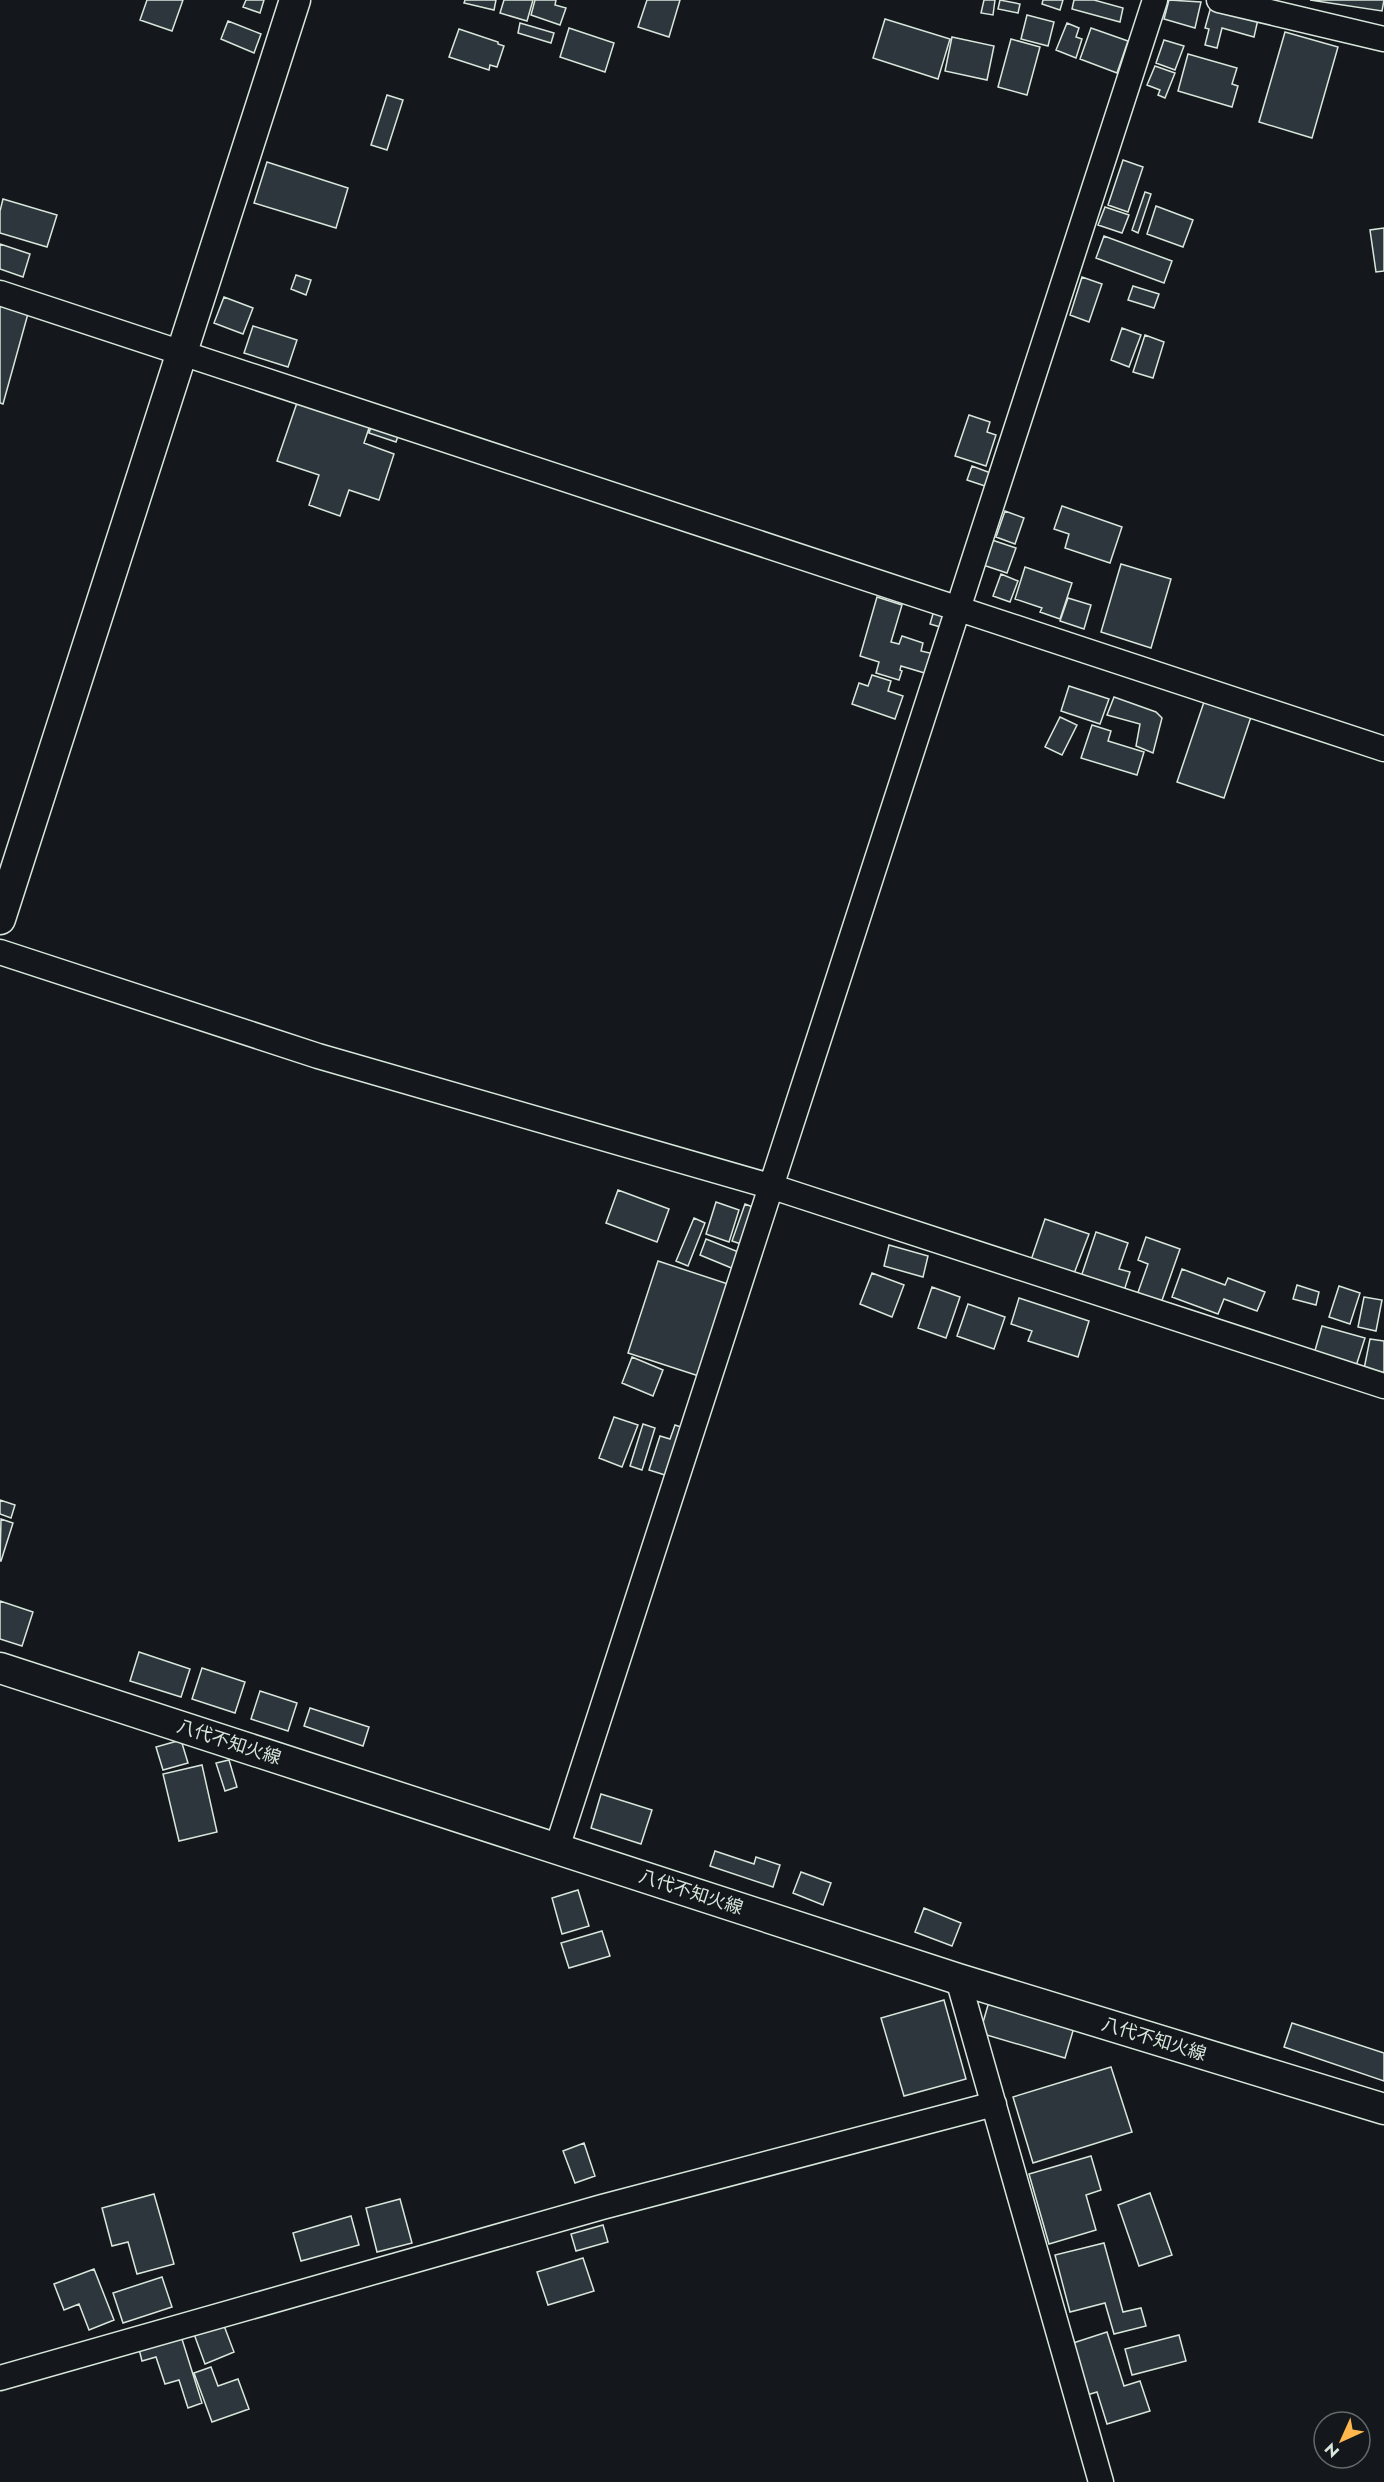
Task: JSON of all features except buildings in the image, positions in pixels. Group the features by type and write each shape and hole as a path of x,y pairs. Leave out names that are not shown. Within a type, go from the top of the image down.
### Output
{"main road":[{"path":"0,918 295,0"},
{"name":"八代不知火線","path":"0,1668 958,1979 1384,2109"}],"street":[{"path":"557,1848 773,1187 1155,0"},
{"path":"1219,0 1384,39"},
{"path":"0,293 1384,749"},
{"path":"0,952 318,1056 773,1187 1384,1386"},
{"path":"958,1979 1101,2482"},
{"path":"0,2378 602,2207 994,2104"}]}
